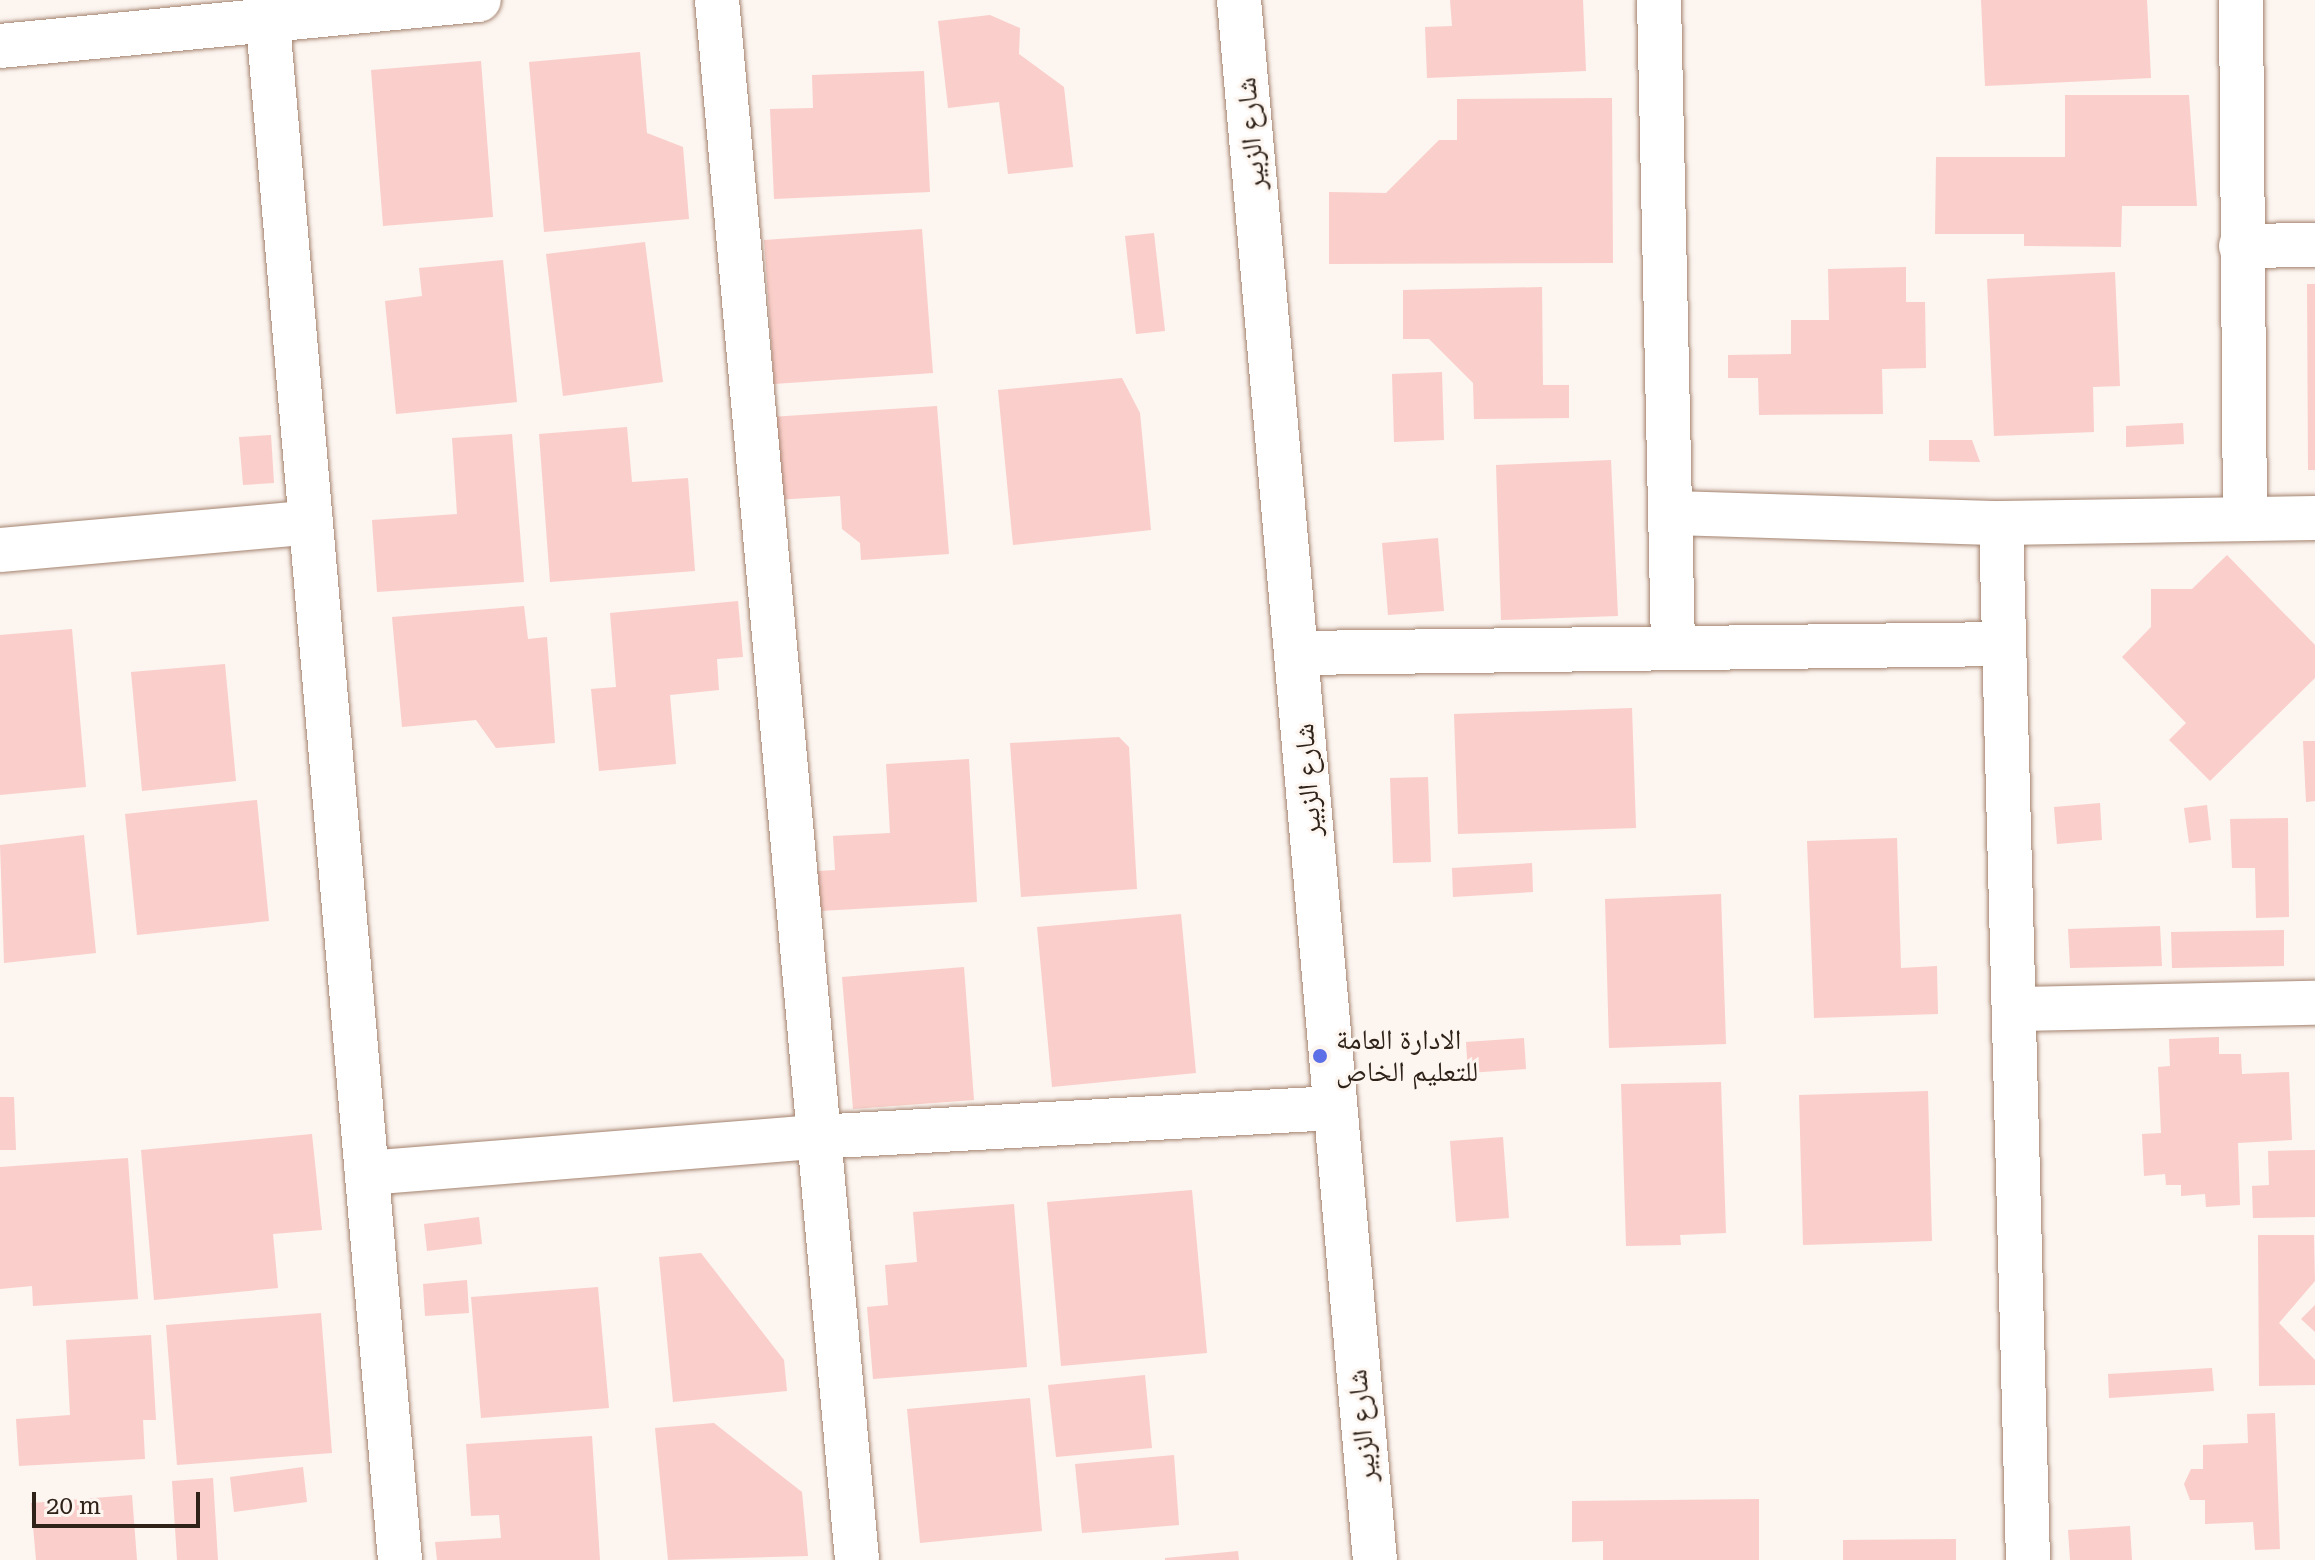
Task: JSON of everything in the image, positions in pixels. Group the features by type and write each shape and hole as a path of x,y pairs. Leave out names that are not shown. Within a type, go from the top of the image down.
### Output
{"street":[{"path":"0,46 266,12 479,0"},
{"path":"717,0 816,1137 857,1560"},
{"name":"شارع الزبير","path":"1239,0 1298,653 1333,1108 1375,1560"},
{"path":"1659,0 1674,513 1673,648"},
{"path":"2241,0 2245,519"},
{"path":"266,12 400,1560"},
{"path":"2241,246 2315,245"},
{"path":"1674,513 2001,523 2315,518"},
{"path":"0,550 311,522"},
{"path":"2001,523 2003,644 2019,1009 2028,1560"},
{"path":"1298,653 2003,644"},
{"path":"2019,1009 2315,1003"},
{"path":"367,1173 816,1137 1333,1108"}],"building":[{"path":"1450,0 1583,0 1586,71 1427,78 1425,27 1452,26"},
{"path":"1981,0 2147,0 2151,78 1985,86"},
{"path":"990,15 1020,28 1019,54 1064,87 1073,167 1008,174 999,102 948,108 938,21"},
{"path":"640,52 647,133 683,147 689,219 544,232 529,62"},
{"path":"481,61 493,217 383,226 371,70"},
{"path":"924,71 930,192 774,199 770,109 813,108 812,75"},
{"path":"2065,95 2189,95 2197,206 2122,206 2121,247 2024,246 2024,234 1935,234 1936,157 2065,157"},
{"path":"1612,98 1613,263 1329,264 1329,192 1386,193 1439,140 1457,140 1457,99"},
{"path":"922,229 933,373 774,384 764,240"},
{"path":"1154,233 1165,331 1136,334 1125,236"},
{"path":"645,242 663,382 563,396 546,254"},
{"path":"503,260 517,402 396,414 385,301 422,296 419,268"},
{"path":"1906,267 1906,302 1925,302 1926,368 1882,369 1883,414 1759,415 1758,378 1728,378 1728,355 1791,354 1791,320 1829,320 1828,269"},
{"path":"2115,272 2120,386 2093,387 2094,432 1994,436 1987,279"},
{"path":"2307,284 2315,284 2315,470 2308,470"},
{"path":"1542,287 1543,385 1569,385 1569,418 1474,419 1473,383 1429,339 1403,339 1403,290"},
{"path":"1442,372 1444,440 1394,442 1392,374"},
{"path":"1122,378 1140,413 1151,530 1013,545 998,390"},
{"path":"937,406 949,554 861,560 860,543 842,529 840,496 776,500 771,417"},
{"path":"2183,423 2184,444 2126,447 2126,426"},
{"path":"627,427 632,482 688,478 695,571 550,582 539,434"},
{"path":"512,434 524,582 377,592 372,520 457,514 452,438"},
{"path":"271,435 274,483 243,485 239,437"},
{"path":"1929,440 1972,440 1980,462 1929,461"},
{"path":"1611,460 1618,616 1501,620 1496,465"},
{"path":"1438,538 1444,611 1388,615 1382,543"},
{"path":"2227,555 2315,645 2315,678 2210,781 2169,740 2186,723 2122,657 2151,627 2151,589 2192,589"},
{"path":"738,601 743,657 717,659 719,690 670,695 676,764 599,771 591,689 616,687 610,613"},
{"path":"524,606 528,639 547,637 555,743 496,748 476,720 402,727 392,617"},
{"path":"72,629 86,787 0,795 0,635"},
{"path":"225,664 236,781 142,791 131,672"},
{"path":"1632,708 1636,828 1458,834 1454,714"},
{"path":"1119,737 1129,747 1137,889 1021,897 1010,743"},
{"path":"2303,741 2315,741 2315,801 2306,802"},
{"path":"969,759 977,902 820,911 818,871 835,870 833,836 890,833 886,764"},
{"path":"1428,777 1431,862 1393,863 1390,778"},
{"path":"257,800 269,921 137,935 125,814"},
{"path":"2100,803 2102,840 2057,844 2054,807"},
{"path":"2207,805 2211,840 2189,843 2184,808"},
{"path":"2288,818 2289,917 2256,918 2255,868 2232,868 2230,819"},
{"path":"84,835 96,953 4,963 0,845"},
{"path":"1897,838 1901,968 1937,966 1938,1014 1814,1018 1807,841"},
{"path":"1532,863 1533,892 1453,897 1452,868"},
{"path":"1721,894 1726,1044 1609,1048 1605,899"},
{"path":"1181,914 1196,1073 1052,1087 1037,927"},
{"path":"2160,926 2162,966 2070,968 2068,929"},
{"path":"2284,930 2284,966 2172,968 2171,932"},
{"path":"964,967 974,1100 853,1109 842,977"},
{"path":"2219,1037 2219,1054 2241,1054 2242,1074 2289,1072 2292,1140 2238,1143 2240,1205 2206,1207 2205,1194 2181,1196 2181,1185 2166,1185 2165,1174 2144,1176 2142,1134 2161,1133 2158,1067 2170,1066 2169,1039"},
{"path":"1524,1038 1526,1069 1468,1073 1466,1042"},
{"path":"1721,1082 1726,1233 1680,1235 1681,1245 1626,1246 1621,1084"},
{"path":"1928,1091 1932,1241 1803,1245 1799,1095"},
{"path":"0,1097 14,1097 16,1150 0,1150"},
{"path":"312,1134 322,1230 273,1234 278,1288 154,1300 141,1150"},
{"path":"1503,1137 1509,1218 1456,1222 1450,1141"},
{"path":"2315,1150 2315,1217 2253,1218 2252,1186 2269,1185 2268,1151"},
{"path":"128,1158 138,1299 33,1306 32,1286 0,1289 0,1167"},
{"path":"1192,1190 1207,1353 1061,1366 1047,1202"},
{"path":"1014,1204 1027,1367 873,1379 867,1307 888,1305 885,1265 917,1262 913,1212"},
{"path":"479,1217 482,1244 427,1251 424,1224"},
{"path":"2258,1235 2314,1235 2315,1281 2279,1323 2315,1360 2315,1385 2259,1386"},
{"path":"701,1253 784,1360 787,1391 673,1402 659,1257"},
{"path":"467,1280 469,1313 425,1316 423,1284"},
{"path":"598,1287 609,1408 481,1418 471,1297"},
{"path":"2315,1305 2315,1332 2301,1319"},
{"path":"321,1313 332,1453 177,1465 166,1325"},
{"path":"151,1335 156,1420 143,1420 145,1459 19,1466 16,1419 70,1415 66,1340"},
{"path":"2212,1368 2214,1391 2109,1398 2108,1374"},
{"path":"1145,1375 1152,1448 1056,1457 1048,1385"},
{"path":"1030,1398 1042,1531 920,1543 907,1409"},
{"path":"2275,1413 2280,1549 2255,1550 2253,1522 2205,1524 2205,1500 2190,1500 2184,1484 2191,1469 2203,1469 2203,1445 2248,1443 2247,1414"},
{"path":"714,1423 802,1492 808,1556 668,1560 655,1428"},
{"path":"592,1436 600,1560 437,1560 435,1542 501,1538 499,1515 471,1516 466,1444"},
{"path":"1174,1455 1179,1525 1082,1533 1075,1464"},
{"path":"303,1467 307,1502 234,1512 230,1477"},
{"path":"213,1478 218,1560 177,1560 172,1481"},
{"path":"132,1495 137,1560 36,1560 31,1503"},
{"path":"1759,1499 1759,1560 1603,1560 1603,1541 1572,1542 1572,1501"},
{"path":"2130,1526 2132,1560 2070,1560 2068,1530"},
{"path":"1956,1539 1956,1560 1843,1560 1843,1540"},
{"path":"1238,1551 1239,1560 1165,1560 1165,1558"}],"place":[{"name":"الادارة العامة للتعليم الخاص","path":"1320,1056"}]}
